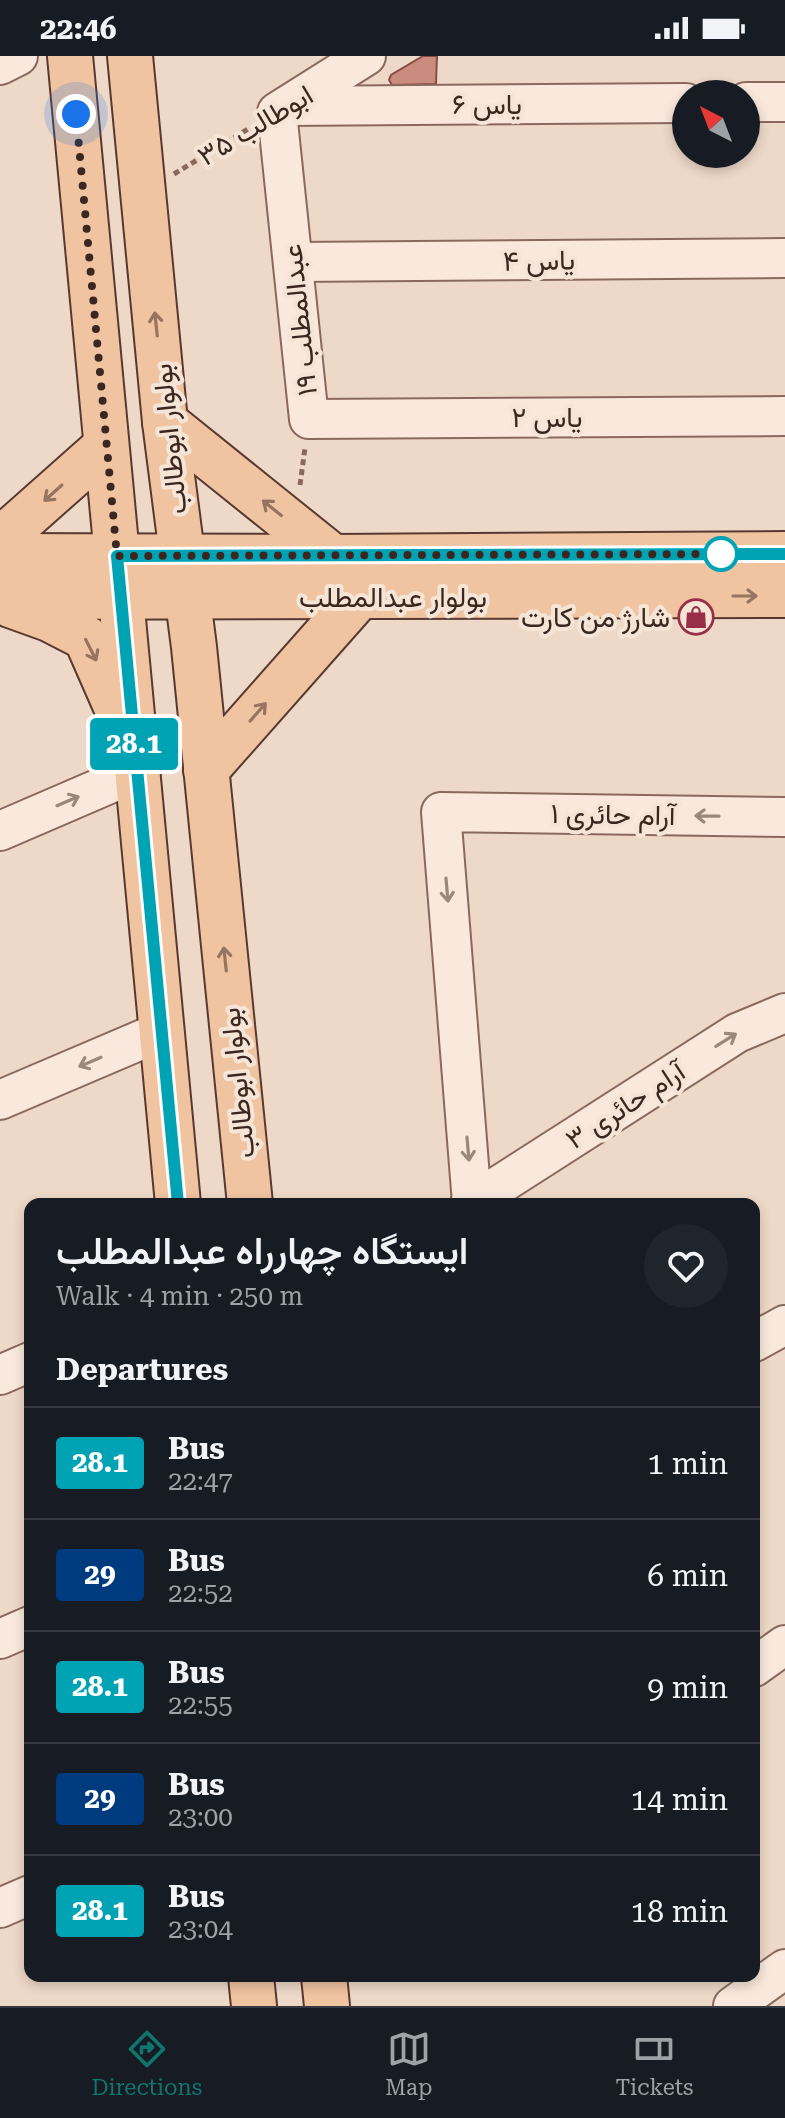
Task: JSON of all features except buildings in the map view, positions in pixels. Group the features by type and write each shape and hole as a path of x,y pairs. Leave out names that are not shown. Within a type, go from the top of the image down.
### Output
{"main road":[{"path":"70,56 177,1198"},
{"name":"بولوار ابوطالب","path":"130,56 165,422 185,576 249,1198"},
{"path":"165,422 333,557"},
{"path":"0,540 106,446"},
{"name":"بولوار عبدالمطلب","path":"185,576 333,557 785,554"},
{"name":"بولوار عبدالمطلب","path":"0,556 118,576 185,576 359,597 785,595"},
{"name":"بولوار عبدالمطلب","path":"0,599 118,576"},
{"path":"206,770 359,597"},
{"path":"0,599 86,638 112,694 136,767"},
{"path":"252,1982 254,2006"},
{"path":"325,1982 327,2006"}],"street":[{"path":"0,65 18,56"},
{"name":"ابوطالب ۳۵","path":"282,109 366,56"},
{"path":"760,102 785,102"},
{"name":"یاس ۶","path":"282,109 672,103"},
{"name":"عبدالمطلب ۱۹","path":"282,109 309,419"},
{"name":"یاس ۴","path":"293,262 785,258"},
{"name":"یاس ۲","path":"309,419 785,416"},
{"path":"0,831 136,767"},
{"name":"آرام حائری ۱","path":"471,1198 441,812 785,817"},
{"name":"آرام حائری ۳","path":"479,1198 737,1033 785,1013"},
{"path":"0,1100 162,1031"},
{"path":"760,1339 785,1325"},
{"path":"0,1375 24,1365"},
{"path":"0,1639 24,1629"},
{"path":"760,1663 785,1645"},
{"path":"0,1908 24,1898"},
{"path":"733,2006 785,1969"}],"path":[{"name":"ابوطالب ۳۵","path":"143,193 282,109"},
{"name":"عبدالمطلب ۱۹","path":"295,527 309,419"}],"bus line":[{"name":"28.1","path":"177,1198 117,556 785,554"}],"place":[{"name":"شارژ من کارت","path":"696,617"}],"route":[{"path":"76,114 117,556 725,554 721,554"}]}
